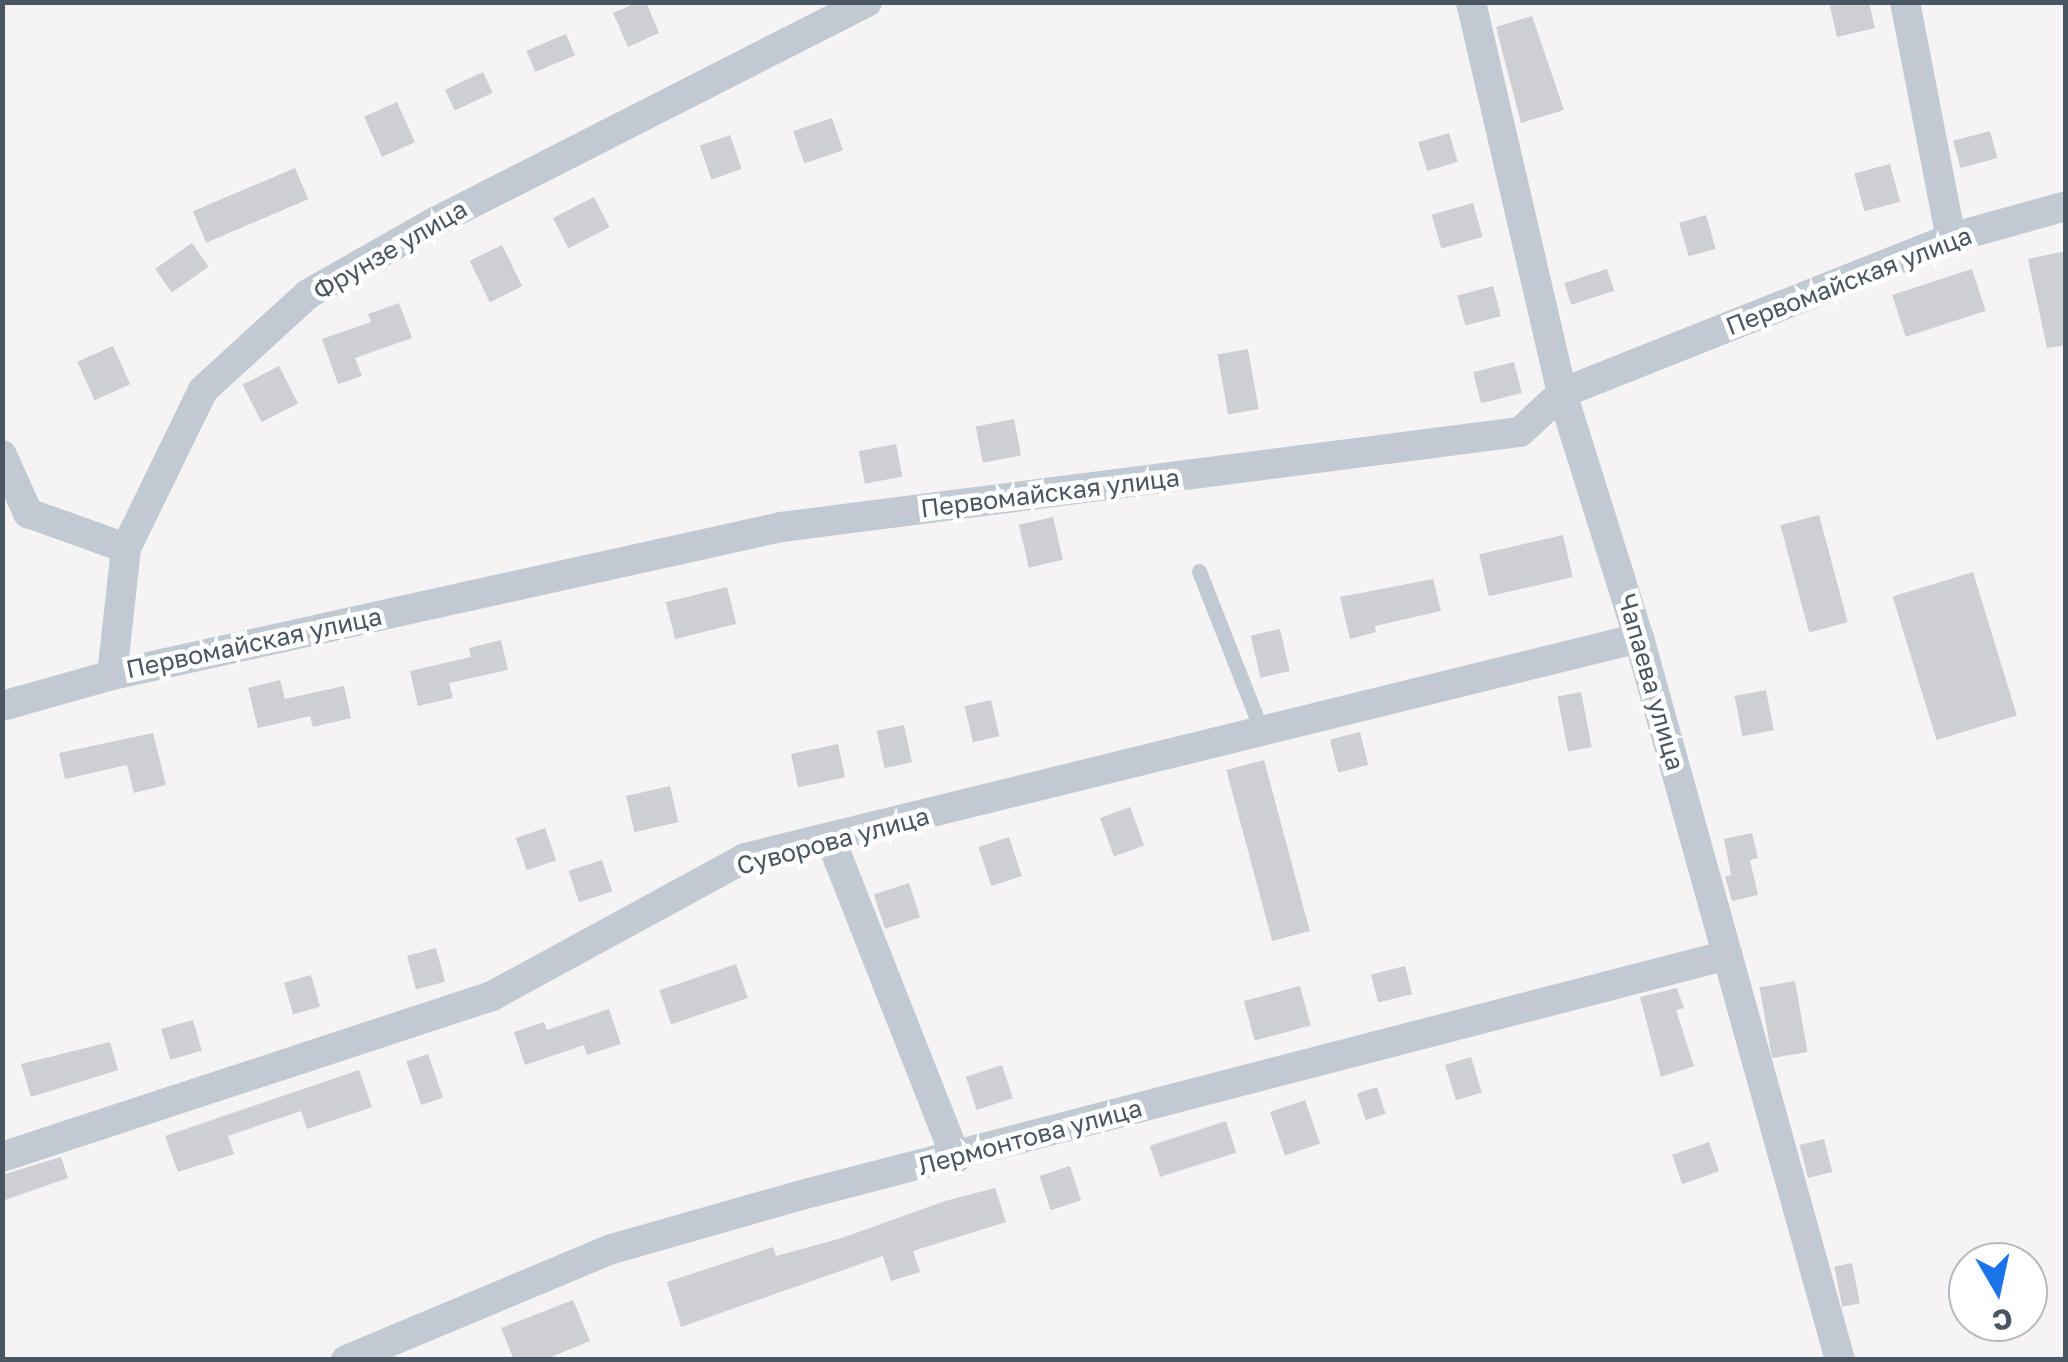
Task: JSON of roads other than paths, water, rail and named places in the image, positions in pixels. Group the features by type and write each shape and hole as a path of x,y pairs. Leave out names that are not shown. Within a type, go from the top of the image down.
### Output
{"street":[{"name":"Фрунзе улица","path":"112,675 126,548 203,390 308,294 435,222 867,2"},
{"name":"Чапаева улица","path":"1471,2 1562,392 1640,638 1840,1360"},
{"path":"1906,2 1951,238"},
{"name":"Первомайская улица","path":"2,706 112,675 781,527 1520,432 1562,392 1951,238 2066,206"},
{"path":"2,455 28,513 126,548"},
{"name":"Суворова улица","path":"2,1157 492,996 746,858 1640,638"},
{"path":"830,838 956,1158"},
{"name":"Лермонтова улица","path":"346,1360 612,1250 810,1193 1728,955"}],"lane":[{"path":"1199,571 1262,732"}]}
